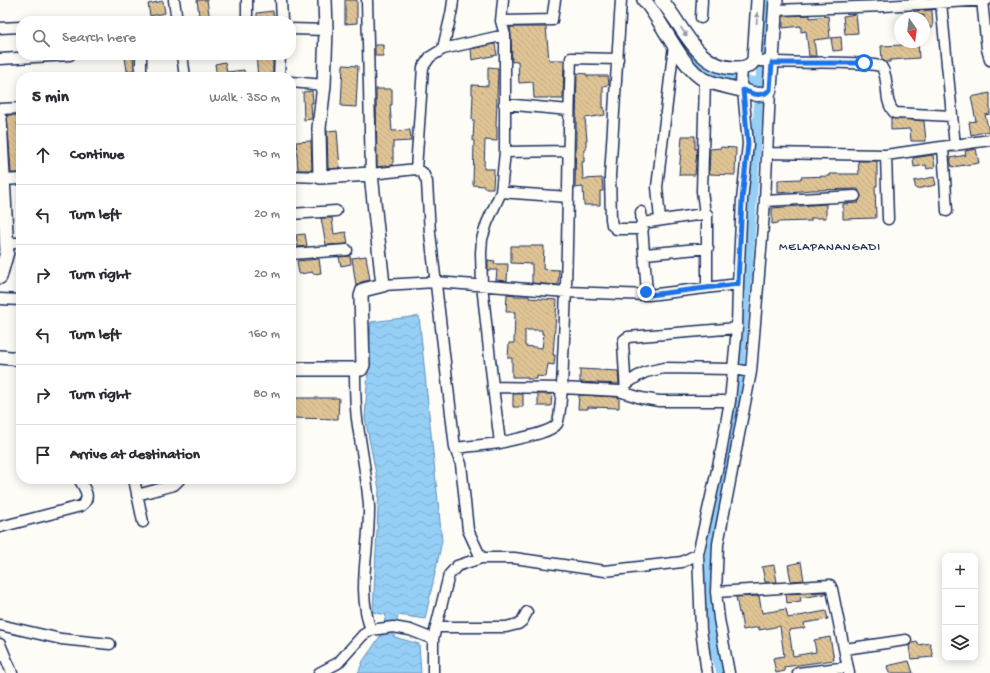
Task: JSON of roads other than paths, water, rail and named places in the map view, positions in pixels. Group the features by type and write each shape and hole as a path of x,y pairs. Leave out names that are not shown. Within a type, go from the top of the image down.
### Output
{"main road":[{"path":"296,370 361,369 363,365 361,296 363,290 383,285 371,174 320,177 319,128 324,85 326,30 325,0"},
{"path":"644,0 689,66 705,80 751,86"},
{"path":"662,0 694,48 711,61 732,68 751,86"},
{"path":"758,0 762,61"},
{"path":"751,86 762,61 776,5"},
{"path":"751,86 751,65 762,61"},
{"path":"0,119 5,249 0,277"},
{"path":"0,358 16,359"}],"street":[{"path":"174,0 176,16"},
{"path":"247,0 247,16"},
{"path":"281,0 282,16"},
{"path":"366,0 371,174 416,169 423,173 426,182 455,448 461,464 468,530 481,558"},
{"path":"443,48 452,14 453,0"},
{"path":"500,443 482,285 481,253 482,239 487,223 501,192 505,152 505,35 501,21 503,0"},
{"path":"501,21 552,20 555,0"},
{"path":"621,0 610,176 612,225 616,229 643,226 660,220 705,214"},
{"path":"701,18 702,0"},
{"path":"982,0 987,49 990,60"},
{"path":"776,5 941,3 987,0"},
{"path":"941,3 955,146"},
{"path":"0,28 16,27"},
{"path":"296,29 326,30"},
{"path":"416,169 423,67 430,57 443,48 505,35"},
{"path":"660,220 657,187 674,45"},
{"path":"0,59 16,58"},
{"path":"455,448 500,443 552,428 558,423 562,388 567,292 568,151 571,58 618,59"},
{"path":"141,60 141,72"},
{"path":"183,60 185,72"},
{"path":"279,72 280,60"},
{"path":"762,61 864,63 881,66 885,72 889,105 895,113 952,116"},
{"path":"705,80 702,191 705,214 708,215 707,288"},
{"path":"296,82 324,85"},
{"path":"729,673 719,619 716,592 718,544 749,372 765,201 767,153 751,86"},
{"path":"707,673 701,630 698,554 720,457 730,401 737,328 742,200 748,144 751,86"},
{"path":"504,104 569,110"},
{"path":"0,109 16,108"},
{"path":"767,153 886,155 990,140"},
{"path":"943,147 947,211"},
{"path":"505,152 568,151"},
{"path":"886,155 888,219"},
{"path":"296,176 320,177"},
{"path":"2,189 16,182"},
{"path":"501,192 568,197"},
{"path":"765,201 855,196"},
{"path":"296,214 336,211"},
{"path":"641,212 645,254 646,292 649,295"},
{"path":"5,249 16,245"},
{"path":"645,254 708,248"},
{"path":"296,254 347,250"},
{"path":"383,285 436,282 567,292 649,295 738,284"},
{"path":"0,299 16,300"},
{"path":"626,388 623,343 628,337 737,328"},
{"path":"494,387 619,391 626,388 638,376 646,372 664,368 733,369 749,372"},
{"path":"354,370 357,418 366,471 369,508 364,598 366,617 371,630"},
{"path":"626,388 641,398 659,401 730,401"},
{"path":"0,527 81,506 86,503 87,499 87,494 82,484"},
{"path":"135,484 143,522"},
{"path":"137,495 175,484"},
{"path":"433,673 433,639 449,575 457,566 481,558 514,558 605,571 682,562 698,554"},
{"path":"716,592 830,585 849,670 798,673"},
{"path":"436,627 506,627 518,624 522,621 527,612"},
{"path":"0,625 61,639 110,644"},
{"path":"319,673 338,663 363,635 371,630 393,627 410,630 433,639"},
{"path":"844,649 906,640"},
{"path":"0,644 12,673"}],"water":[{"path":"419,316 442,541 425,619 398,615 394,637 419,644 421,673 358,673 363,661 381,635 386,615 373,612 379,489 365,418 371,322"}],"waterway":[{"path":"653,0 687,50 704,70 725,78 759,82"},
{"path":"721,673 714,648 708,582 710,543 736,411 748,271 765,0"}],"district":[{"name":"MELAPANANGADI","path":"830,246"}]}
